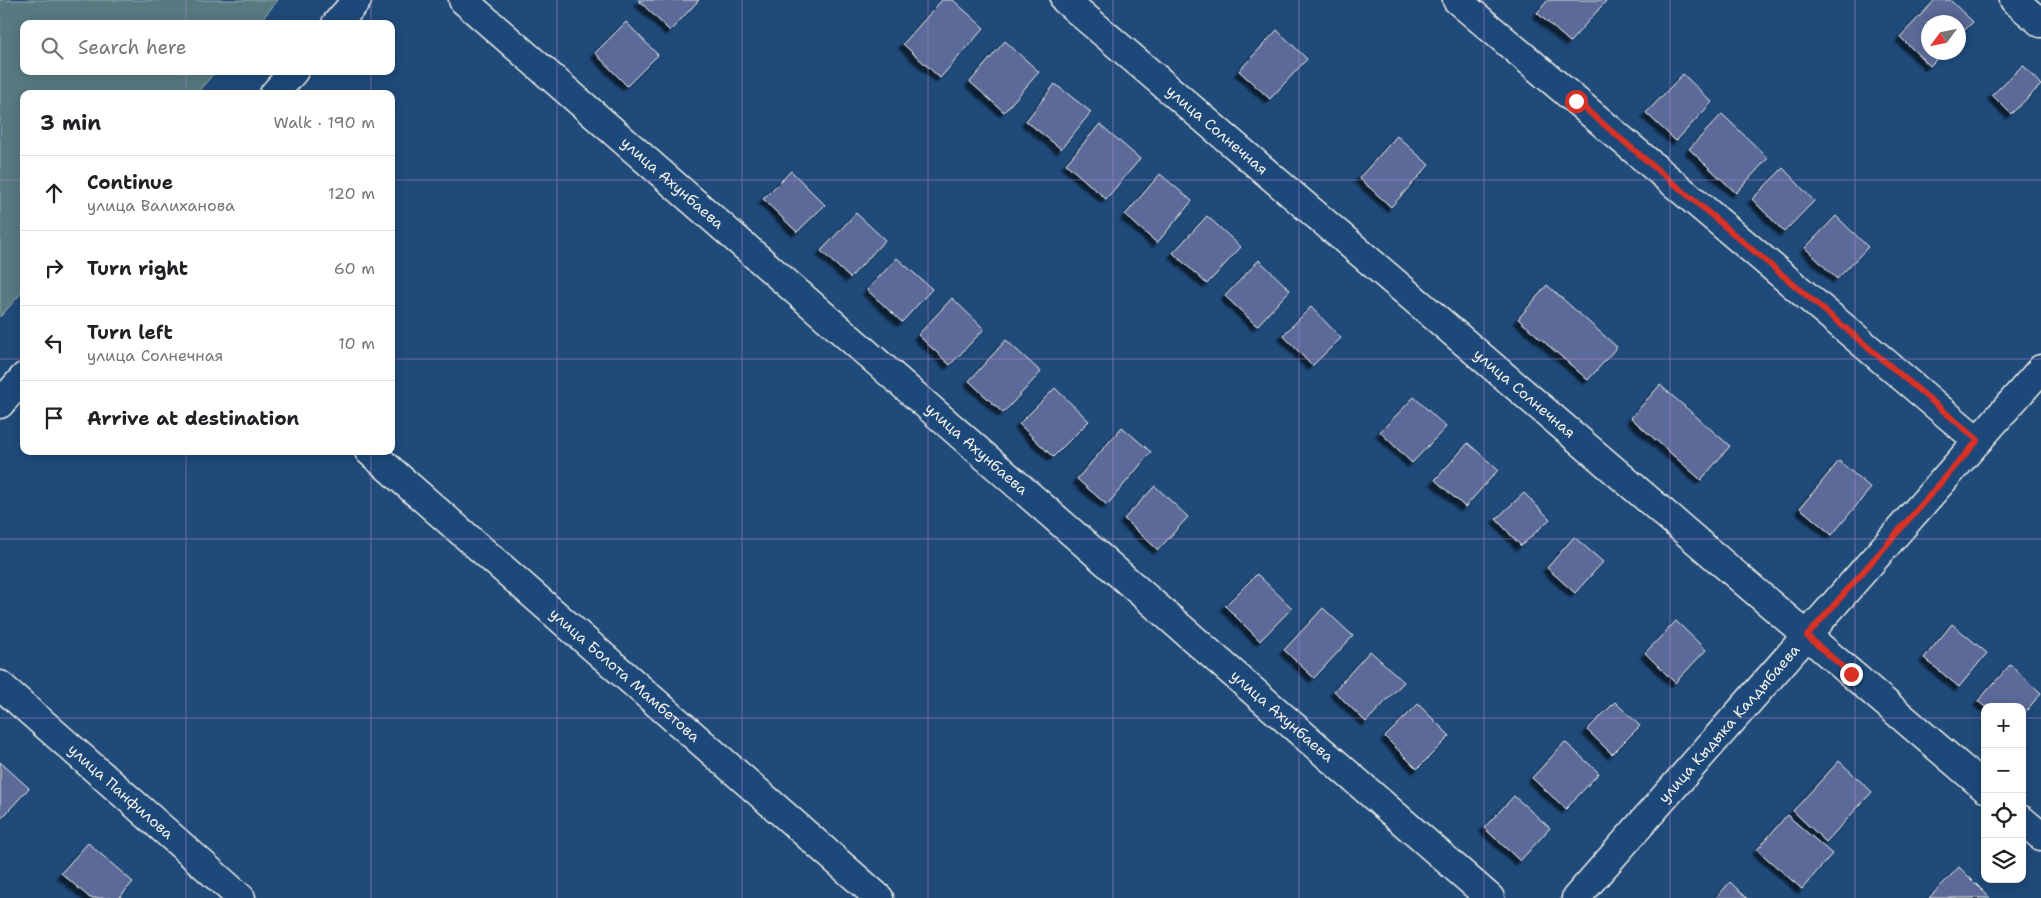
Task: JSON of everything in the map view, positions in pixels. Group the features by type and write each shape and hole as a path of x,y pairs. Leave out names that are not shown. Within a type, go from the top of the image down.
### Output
{"street":[{"path":"340,20 357,0"},
{"name":"улица Ахунбаева","path":"463,0 1490,898"},
{"name":"улица Солнечная","path":"1065,0 1981,785"},
{"path":"1456,0 1978,440"},
{"path":"2014,0 2041,23"},
{"path":"277,90 291,75"},
{"name":"улица Кыдыка Калдыбаева","path":"1576,898 2041,369"},
{"path":"0,404 20,382"},
{"name":"улица Болота Мамбетова","path":"374,455 879,898"},
{"name":"улица Панфилова","path":"0,685 241,898"},
{"path":"2026,823 2041,836"}],"green space":[{"path":"0,0 278,0 261,20 20,20 20,75 213,75 199,90 20,90 20,294 0,317"}],"building":[{"path":"638,0 699,0 670,31"},
{"path":"942,0 953,0 984,28 940,78 903,44"},
{"path":"1548,0 1606,1 1570,42 1537,13"},
{"path":"1935,0 1950,0 1966,15 1921,15 1921,57 1900,37"},
{"path":"1966,15 1973,22 1966,29"},
{"path":"626,22 658,55 627,86 595,53"},
{"path":"1277,30 1307,59 1270,99 1239,71"},
{"path":"1005,41 1039,72 1004,112 970,82"},
{"path":"1924,60 1936,60 1930,66"},
{"path":"2023,65 2041,85 2011,114 1992,95"},
{"path":"1683,74 1712,102 1676,141 1646,113"},
{"path":"1055,84 1091,112 1061,149 1026,121"},
{"path":"1722,114 1768,158 1736,193 1689,149"},
{"path":"1100,124 1140,159 1106,199 1066,164"},
{"path":"1397,136 1429,165 1391,207 1359,178"},
{"path":"1783,168 1814,201 1784,232 1752,199"},
{"path":"791,171 825,205 797,232 763,199"},
{"path":"1160,174 1192,201 1157,243 1125,215"},
{"path":"856,213 885,240 850,278 821,251"},
{"path":"1207,216 1241,247 1207,284 1173,253"},
{"path":"1836,216 1868,247 1837,279 1805,248"},
{"path":"897,258 932,289 902,322 867,290"},
{"path":"1259,260 1290,290 1257,326 1225,296"},
{"path":"1547,285 1617,347 1588,380 1518,319"},
{"path":"952,298 984,329 950,365 918,335"},
{"path":"1311,307 1341,338 1312,366 1283,335"},
{"path":"1006,340 1041,372 1003,413 969,381"},
{"path":"1660,385 1730,446 1701,480 1631,418"},
{"path":"1055,388 1089,421 1053,457 1019,424"},
{"path":"1414,397 1446,427 1412,463 1380,432"},
{"path":"1122,427 1151,452 1107,505 1077,479"},
{"path":"1468,443 1498,470 1465,507 1435,480"},
{"path":"1839,461 1871,488 1832,535 1800,508"},
{"path":"1155,486 1188,517 1158,550 1124,519"},
{"path":"1524,493 1550,519 1521,546 1496,519"},
{"path":"1574,537 1603,562 1575,593 1547,568"},
{"path":"1257,574 1292,608 1260,641 1225,606"},
{"path":"1323,608 1353,636 1314,678 1284,650"},
{"path":"1676,621 1706,650 1675,683 1645,653"},
{"path":"1952,624 1987,653 1959,687 1924,658"},
{"path":"1370,651 1404,682 1366,722 1334,691"},
{"path":"2010,665 2041,693 2026,711 2026,703 1981,704 1978,701"},
{"path":"1615,702 1640,726 1612,754 1587,730"},
{"path":"1418,704 1450,736 1417,769 1385,737"},
{"path":"1565,742 1599,773 1566,809 1532,778"},
{"path":"1839,761 1872,792 1826,842 1793,811"},
{"path":"0,762 29,788 0,820"},
{"path":"1514,796 1550,828 1520,861 1484,828"},
{"path":"1787,815 1832,854 1802,889 1757,850"},
{"path":"88,843 133,882 119,898 90,898 61,873"},
{"path":"1959,867 1990,898 1929,898"},
{"path":"1730,882 1747,898 1716,898"}],"route":[{"path":"1576,101 1978,440 1807,636 1851,674"}]}
